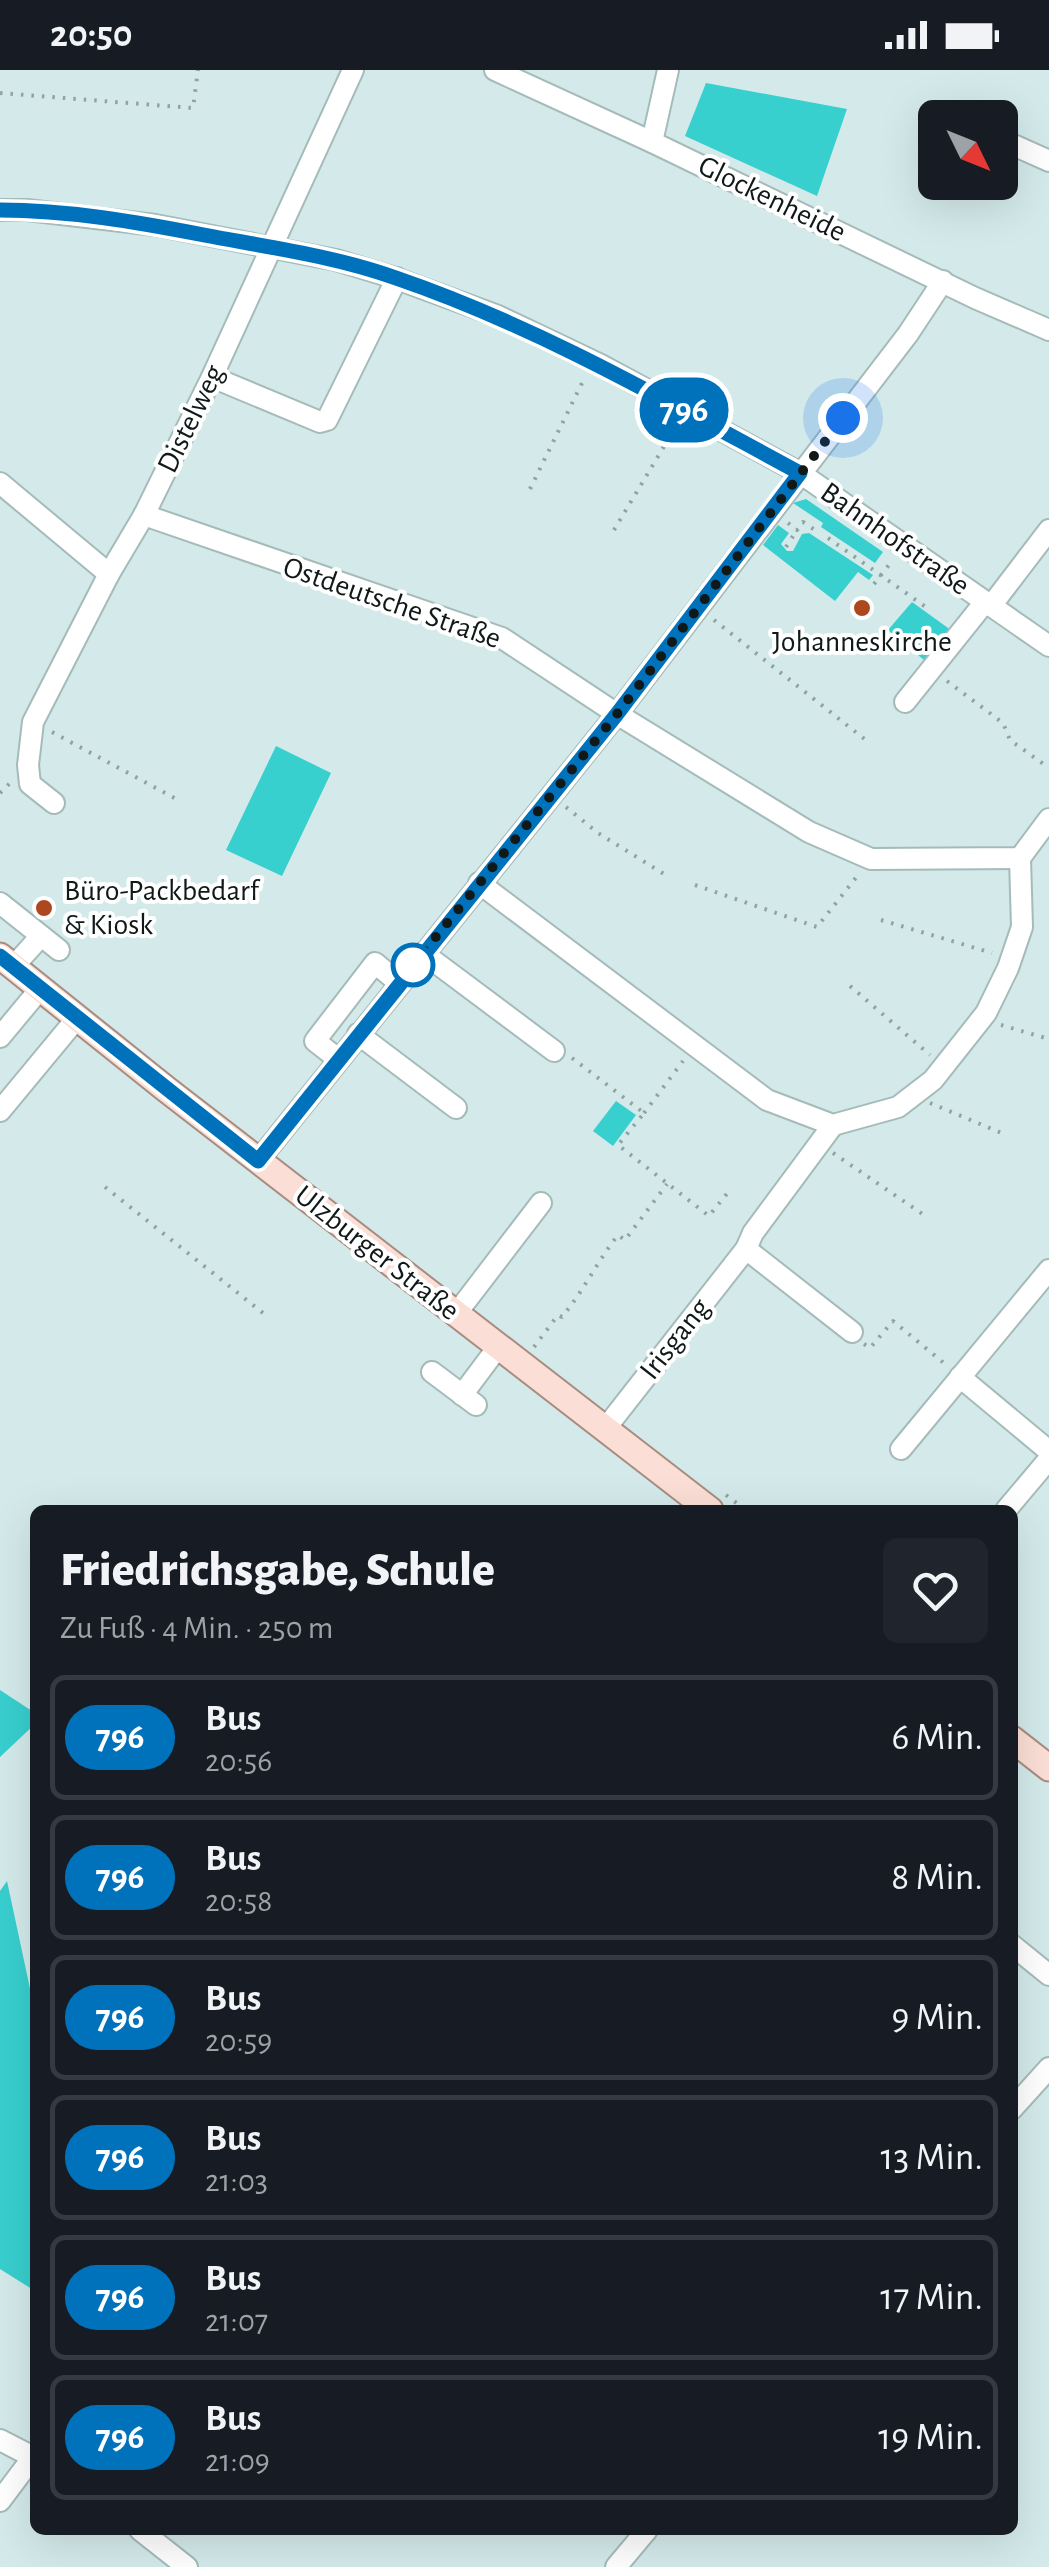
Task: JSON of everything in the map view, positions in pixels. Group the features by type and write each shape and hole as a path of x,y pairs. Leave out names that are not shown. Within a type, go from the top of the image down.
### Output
{"main road":[{"name":"Ulzburger Straße","path":"7,962 704,1505"},
{"path":"1018,1744 1049,1768"}],"street":[{"name":"Distelweg","path":"54,804 30,784 28,765 34,722 212,377 354,70"},
{"name":"Glockenheide","path":"495,70 1049,330"},
{"path":"652,142 668,70"},
{"path":"1018,147 1049,161"},
{"name":"Bahnhofstraße","path":"0,210 155,226 336,260 498,316 592,361 800,473 1049,646"},
{"path":"212,377 320,422 327,420 397,278"},
{"path":"258,1161 617,714 908,334 943,282"},
{"path":"0,483 108,574"},
{"name":"Ostdeutsche Straße","path":"144,515 502,638 809,832 871,859 1020,858"},
{"path":"905,702 1049,530"},
{"path":"479,882 693,1048 767,1100 832,1126 898,1107 945,1068 982,1019 1022,926 1020,858 1049,818"},
{"path":"0,904 59,950"},
{"path":"7,962 41,936"},
{"path":"424,953 554,1051"},
{"path":"338,1059 315,1041 375,963 399,984"},
{"path":"0,1037 40,989"},
{"path":"0,1112 77,1018"},
{"path":"358,1034 456,1108"},
{"name":"Irisgang","path":"605,1429 746,1249 753,1233 832,1126"},
{"path":"456,1314 541,1204"},
{"path":"746,1249 852,1332"},
{"path":"901,1449 1049,1270"},
{"path":"432,1372 469,1400 498,1347"},
{"path":"960,1377 1049,1451"},
{"path":"1010,1505 1049,1459"},
{"path":"1018,1951 1049,1976"},
{"path":"1018,2102 1049,2068"},
{"path":"0,2440 30,2456"},
{"path":"0,2501 30,2463"},
{"path":"146,2535 187,2567"},
{"path":"616,2567 644,2535"}],"path":[{"path":"0,92 192,108 198,70"},
{"path":"530,489 592,361"},
{"path":"614,530 684,411"},
{"path":"772,512 797,530"},
{"path":"786,547 804,522 818,532"},
{"path":"828,538 930,610"},
{"path":"874,584 903,545"},
{"path":"698,608 867,741"},
{"path":"947,681 1004,723 1010,740 1049,768"},
{"path":"34,722 180,801"},
{"path":"551,794 598,833 664,874"},
{"path":"695,885 817,927 871,859"},
{"path":"881,920 1011,959"},
{"path":"850,986 945,1068"},
{"path":"982,1019 1049,1039"},
{"path":"693,1048 618,1145 709,1216 729,1191"},
{"path":"554,1051 566,1054 644,1113"},
{"path":"912,1096 1004,1134"},
{"path":"820,1144 924,1215"},
{"path":"533,1348 558,1314 562,1317 588,1284 594,1268 618,1235 625,1240 667,1184"},
{"path":"105,1187 262,1313"},
{"path":"852,1332 870,1348 892,1321 960,1377"}],"shaded area":[{"path":"706,83 847,109 817,196 685,136"},
{"path":"806,499 883,552 875,563 793,503"},
{"path":"778,525 789,533 781,544 787,551 793,551 802,534 809,533 873,575 869,580 858,572 835,601 763,545"},
{"path":"912,602 955,633 930,665 888,630"},
{"path":"276,746 331,773 282,876 226,850"},
{"path":"616,1101 636,1115 613,1146 593,1131"},
{"path":"0,1690 30,1710 30,1729 0,1757"},
{"path":"7,1881 30,1989 30,2288 0,2269 0,1891"}],"bus line":[{"name":"796","path":"0,210 155,226 336,260 392,277 498,316 601,365 800,473 617,714 258,1161 0,956"}],"place":[{"name":"Johanneskirche","path":"862,608"},
{"name":"Büro-Packbedarf & Kiosk","path":"44,908"}],"route":[{"path":"413,965 617,714 843,418"}]}
